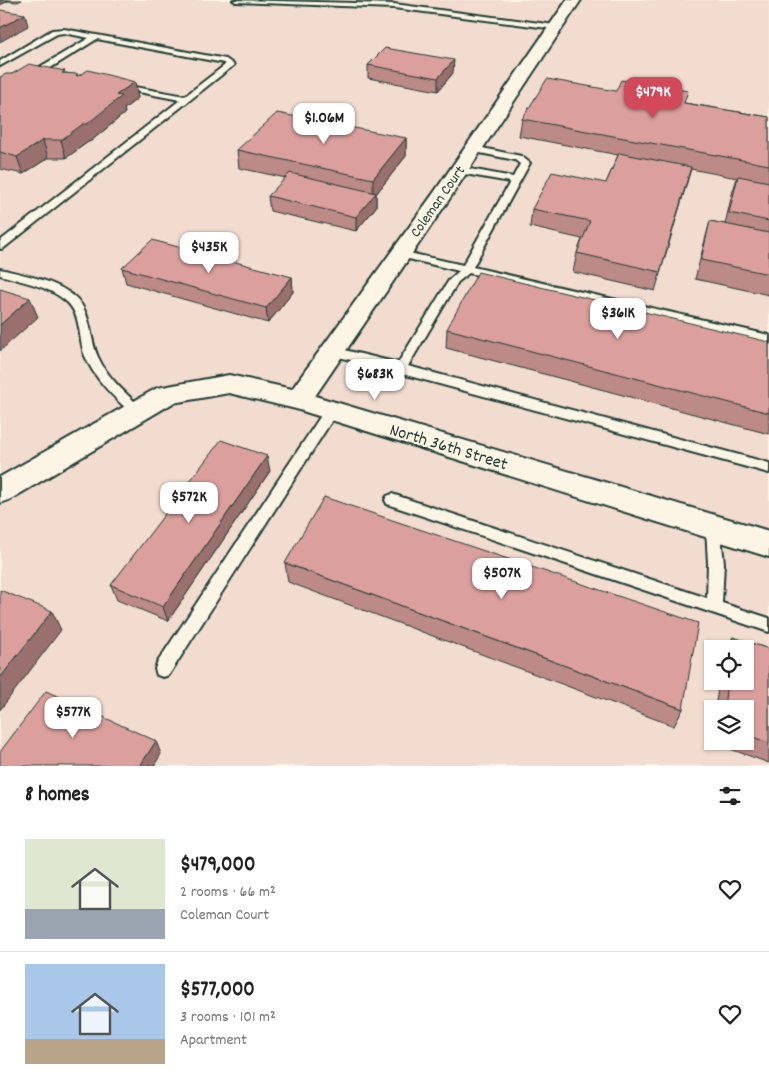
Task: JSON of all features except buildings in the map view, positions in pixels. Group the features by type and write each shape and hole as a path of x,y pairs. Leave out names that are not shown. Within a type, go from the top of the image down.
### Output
{"street":[{"name":"Coleman Court","path":"298,400 459,170 574,0"},
{"name":"North 36th Street","path":"0,491 166,394 229,384 298,400 769,544"}],"lane":[{"path":"236,0 394,6 555,27"},
{"path":"0,64 55,32 64,31 229,63 229,66 0,246"},
{"path":"51,72 38,72 96,37"},
{"path":"110,84 187,99"},
{"path":"402,368 454,280 466,270 525,163 518,158 473,149"},
{"path":"459,170 515,180"},
{"path":"400,254 769,339"},
{"path":"0,272 36,282 72,300 83,316 86,338 94,362 110,385 138,412"},
{"path":"332,352 402,368 769,468"},
{"path":"163,669 331,410"},
{"path":"392,500 769,625"},
{"path":"713,527 716,563 714,608"}],"shaded area":[{"path":"0,0 769,0 769,766 0,766"}]}
